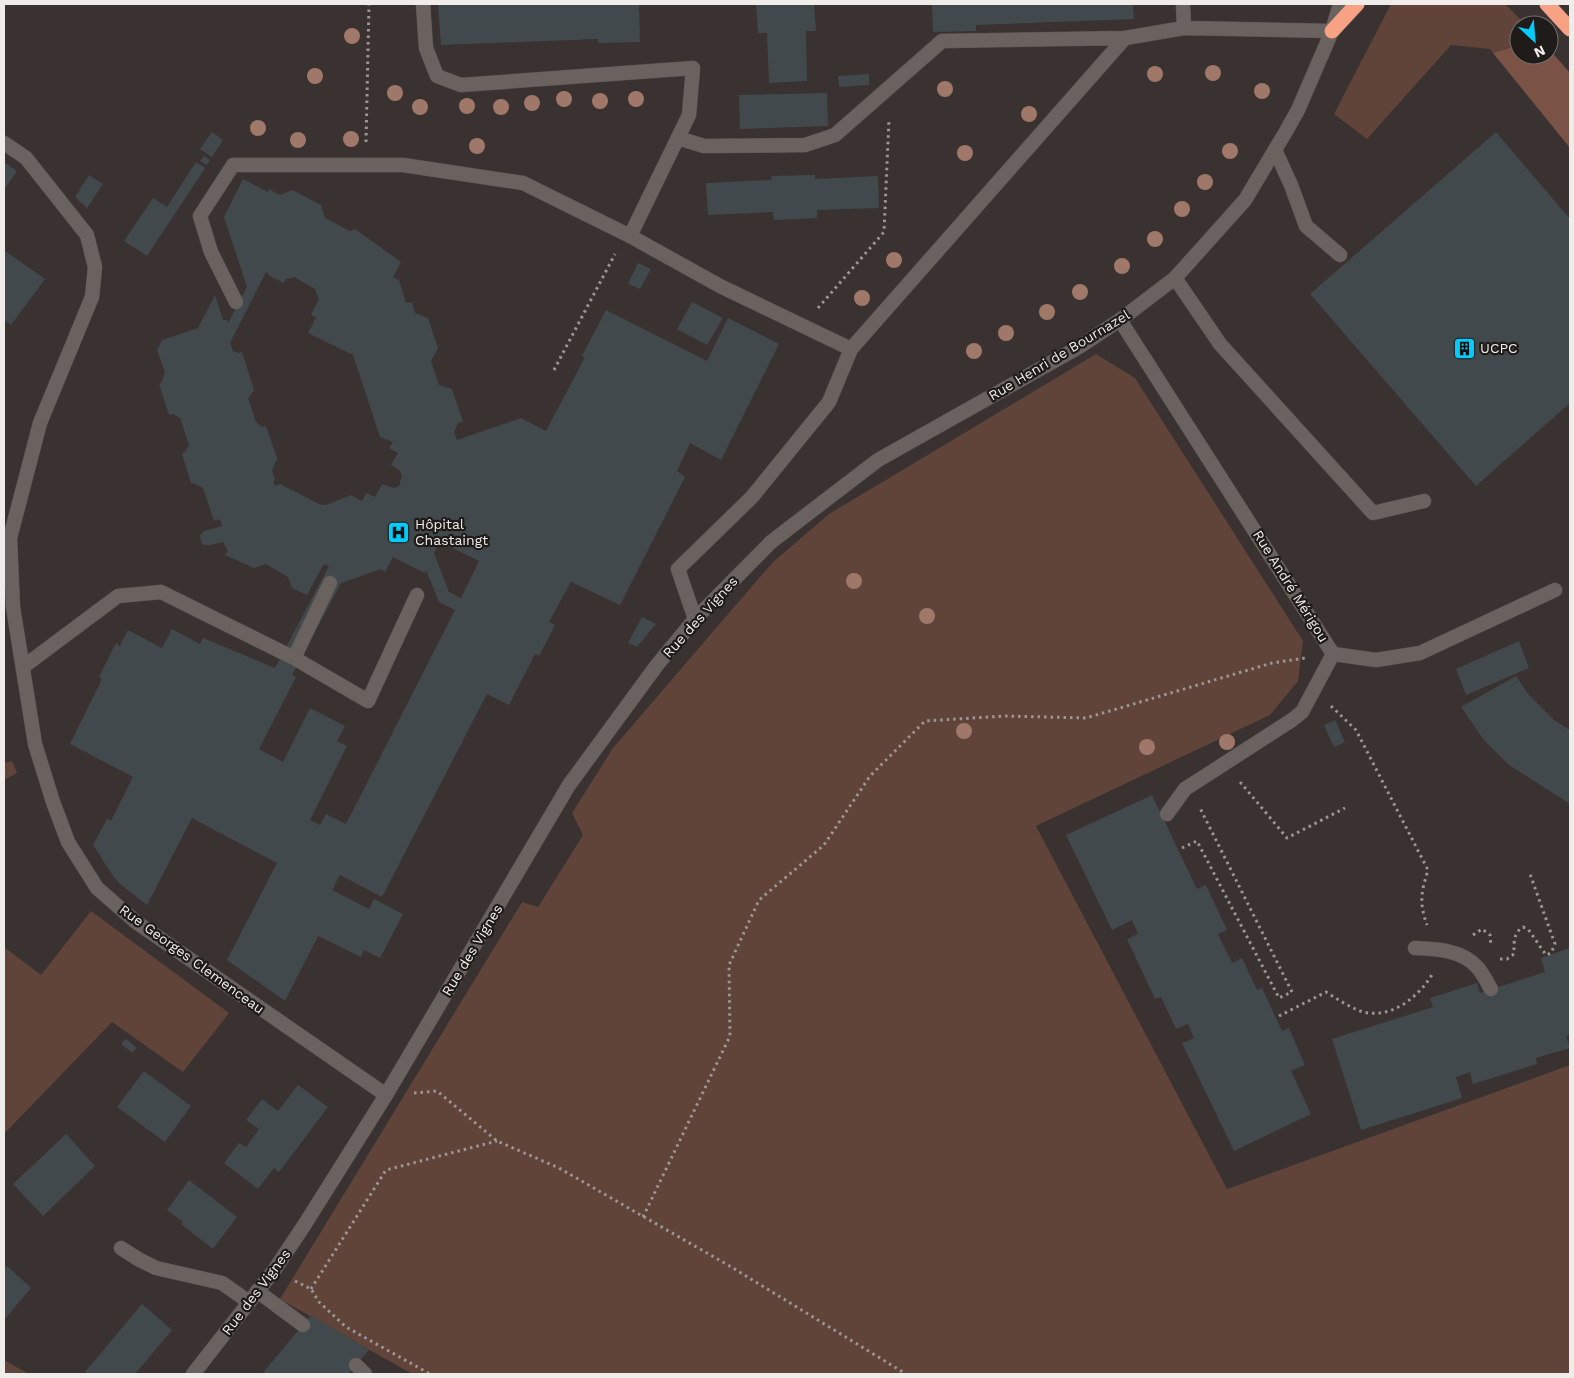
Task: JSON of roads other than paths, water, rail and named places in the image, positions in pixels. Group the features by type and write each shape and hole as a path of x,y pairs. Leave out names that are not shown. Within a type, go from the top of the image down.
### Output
{"highway":[{"path":"1332,31 1357,4"},
{"path":"1548,4 1570,29"}],"street":[{"path":"422,4 426,48 436,76 460,85 693,68 689,115 630,236"},
{"path":"1183,4 1184,28"},
{"name":"Rue Henri de Bournazel","path":"1332,31 1333,4"},
{"name":"Rue Henri de Bournazel","path":"771,542 878,460 1079,347 1120,320 1175,278 1245,200 1298,110 1332,31 1340,4"},
{"path":"678,138 704,146 804,145 835,135 942,41 1125,38 1184,28 1332,31"},
{"path":"695,619 678,569 752,497 829,402 851,349 1125,38"},
{"name":"Rue Georges Clemenceau","path":"4,144 26,158 87,236 95,267 92,297 40,423 10,538 12,607 35,744 68,842 96,888 136,922 386,1096"},
{"path":"1275,150 1291,185 1306,226 1340,256"},
{"path":"236,302 211,252 200,216 233,165 403,165 523,183 630,236 720,286 851,349"},
{"path":"1175,278 1220,344 1373,513 1424,501"},
{"name":"Rue André Mérigou","path":"1120,320 1333,654 1376,660 1420,653 1555,590"},
{"name":"Rue des Vignes","path":"193,1374 275,1270 386,1096 570,785 657,665 695,619 771,542"},
{"path":"294,658 330,582"},
{"path":"23,667 118,596 161,592 294,658 368,701 417,594"},
{"path":"1167,814 1185,789 1302,712 1333,654"},
{"path":"1415,948 1436,949 1463,956 1478,968 1491,989"},
{"path":"121,1248 156,1268 222,1283 253,1296 303,1325"}],"place":[{"name":"UCPC","path":"1464,348"},
{"name":"Hôpital Chastaingt","path":"399,532"}]}
